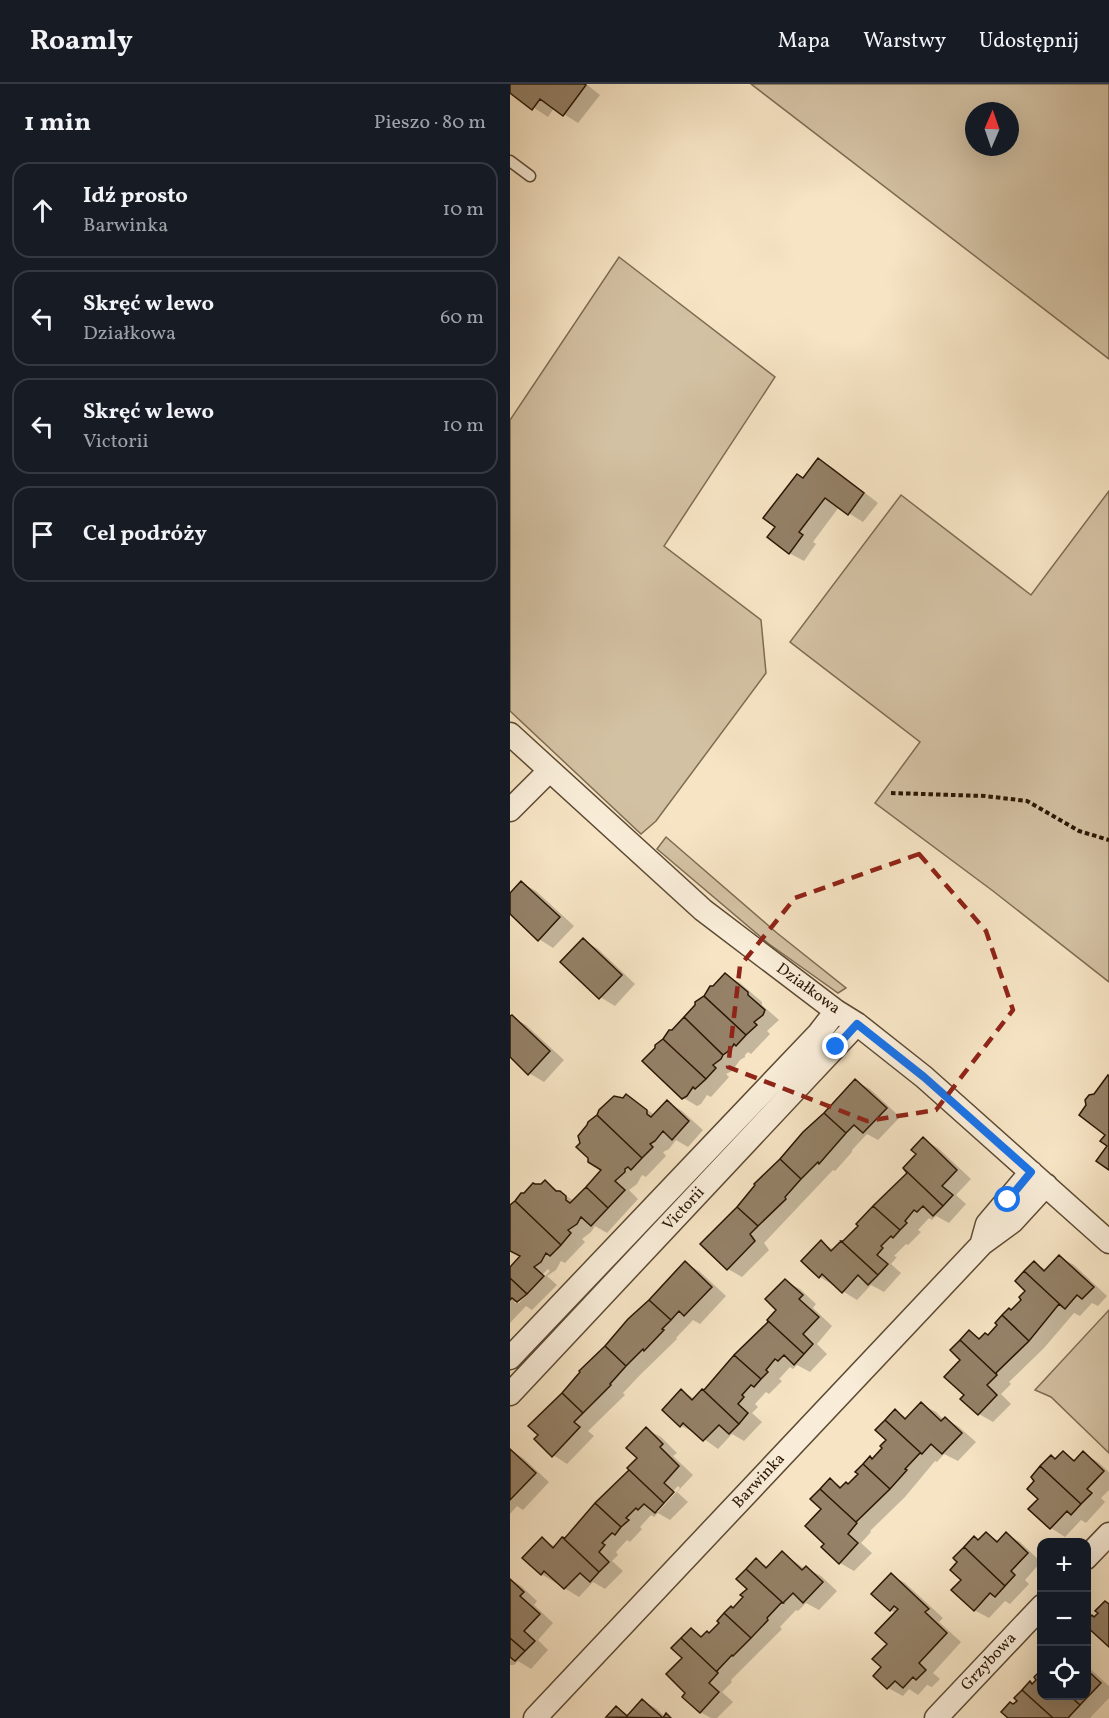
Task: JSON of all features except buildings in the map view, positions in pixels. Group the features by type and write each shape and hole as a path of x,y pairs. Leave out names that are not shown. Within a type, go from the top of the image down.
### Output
{"street":[{"name":"Działkowa","path":"510,734 703,910 836,1011 857,1024 924,1077 1109,1242"},
{"path":"510,810 549,771"},
{"name":"Victorii","path":"510,1358 819,1033 836,1011"},
{"name":"Victorii","path":"510,1394 857,1024"},
{"name":"Barwinka","path":"535,1718 982,1244 1018,1216 1038,1179"},
{"path":"1091,1553 1109,1534"},
{"name":"Grzybowa","path":"936,1718 1037,1610"}],"lane":[{"path":"510,161 530,176"}],"path":[{"path":"891,793 985,796 1027,801 1079,831 1109,840"}],"highlighted area":[{"path":"919,854 986,931 1013,1010 936,1110 867,1121 728,1067 740,966 795,898"}],"shaded area":[{"path":"751,84 1109,84 1109,359"},
{"path":"619,257 775,377 664,546 761,620 766,673 656,821 641,834 510,711 510,420"},
{"path":"1109,491 1109,982 875,803 920,742 790,642 901,495 1031,595"},
{"path":"666,837 777,933 846,988 838,993 769,944 657,849"},
{"path":"1109,1310 1109,1453 1051,1397 1035,1390"}],"route":[{"path":"836,1047 857,1024 924,1077 1031,1172 1008,1200"}]}
